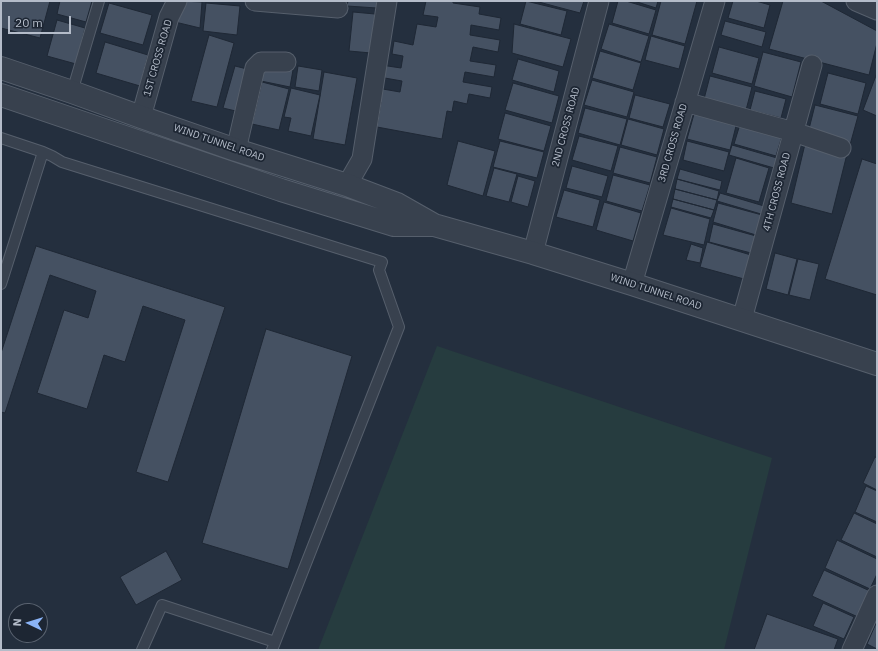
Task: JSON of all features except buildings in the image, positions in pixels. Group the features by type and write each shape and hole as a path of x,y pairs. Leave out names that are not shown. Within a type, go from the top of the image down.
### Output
{"street":[{"name":"1ST CROSS ROAD","path":"140,117 169,17 177,1"},
{"path":"255,1 338,8"},
{"path":"347,185 362,159 387,1"},
{"name":"2ND CROSS ROAD","path":"533,253 599,1"},
{"name":"3RD CROSS ROAD","path":"632,284 715,1"},
{"path":"856,1 877,10"},
{"path":"236,150 255,68 260,62 286,62"},
{"name":"4TH CROSS ROAD","path":"742,319 812,65"},
{"name":"WIND TUNNEL ROAD","path":"1,68 236,150 347,185 397,204 434,225 533,253 632,284 877,364"},
{"name":"WIND TUNNEL ROAD","path":"1,95 281,190 394,225 434,225"},
{"path":"685,102 794,132 841,148"},
{"path":"852,650 877,594"}],"lane":[{"path":"72,92 100,1"},
{"path":"1,138 43,152 62,162 382,262 379,270 399,327 274,646 162,605 142,650"},
{"path":"1,284 43,152"}],"green space":[{"path":"437,346 772,458 724,650 318,650"}]}
